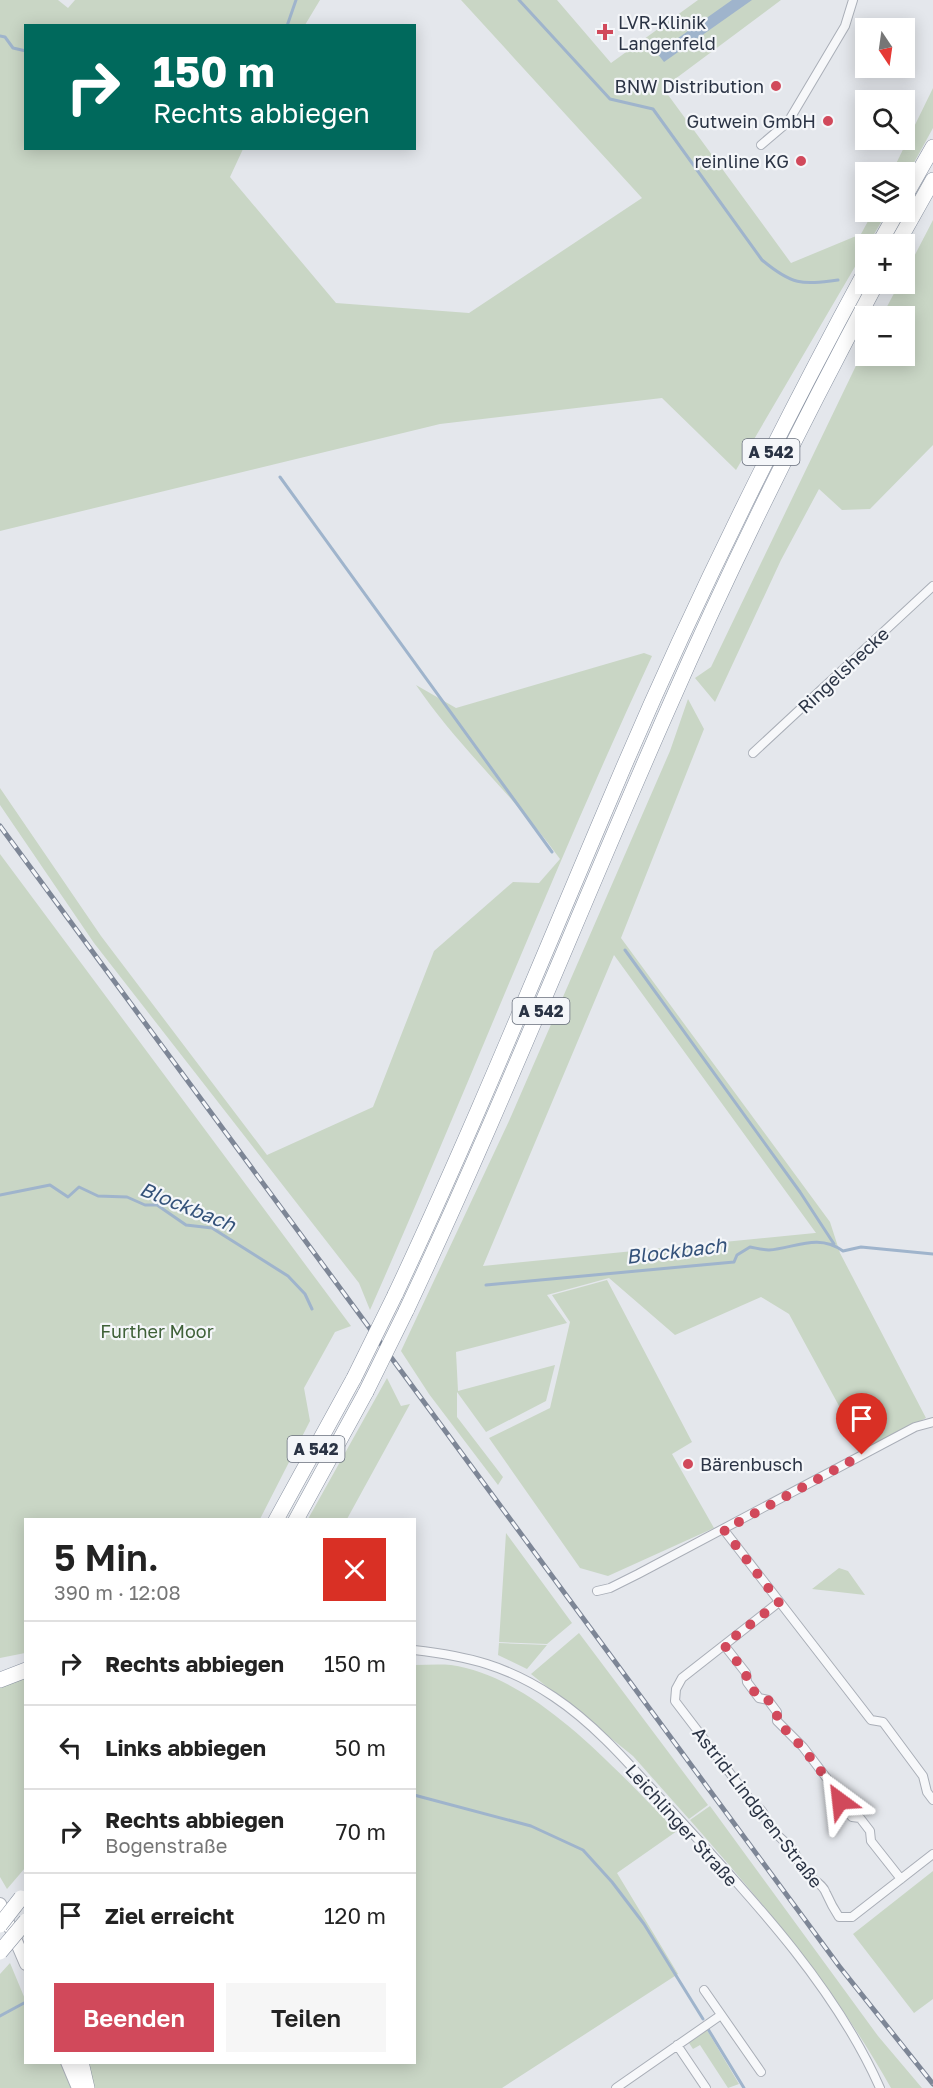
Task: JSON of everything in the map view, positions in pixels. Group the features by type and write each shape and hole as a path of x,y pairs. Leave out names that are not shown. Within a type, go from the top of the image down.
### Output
{"highway":[{"path":"915,179 933,147"},
{"path":"903,234 933,180"},
{"name":"A 542","path":"277,1518 354,1378 457,1164 657,692 781,432 855,291"},
{"name":"A 542","path":"297,1518 366,1392 406,1311 471,1172 694,650 796,438 871,294"},
{"path":"0,1670 24,1661"},
{"path":"0,1680 24,1671"},
{"path":"0,1925 23,1895"},
{"path":"0,1952 24,1923"},
{"path":"81,2064 87,2088"}],"main road":[{"path":"0,1904 24,1959"},
{"path":"69,2064 78,2088"}],"street":[{"path":"761,146 788,122 844,26 853,0"},
{"name":"Ringelshecke","path":"753,753 933,586"},
{"path":"597,1591 610,1588 724,1530 915,1427 933,1422"},
{"path":"724,1530 871,1720 883,1722 923,1776 927,1792 933,1800"},
{"name":"Astrid-Lindgren-Straße","path":"779,1602 682,1678 676,1689 675,1701 706,1742 711,1744 783,1842 795,1853 796,1860 826,1893 827,1901 839,1917 852,1917 933,1854"},
{"path":"724,1645 746,1673 747,1682 759,1698 768,1700 777,1712 777,1721 802,1747 838,1793 840,1801 852,1817 860,1818 870,1831 871,1841 901,1879"},
{"name":"Leichlinger Straße","path":"416,1650 452,1654 486,1662 554,1697 589,1724 703,1845 768,1920 824,1991 848,2027 880,2088"},
{"path":"704,1990 761,2072"},
{"path":"616,2088 721,2015"},
{"path":"676,2045 706,2088"}],"green space":[{"path":"0,0 58,0 68,8 75,0 320,0 306,24 24,24 24,150 243,150 230,177 336,303 469,313 642,198 461,0 557,0 611,63 698,0 781,0 663,88 791,263 855,236 855,267 736,470 662,398 440,424 0,531"},
{"path":"933,88 933,128 914,162 897,162 903,150 915,150 915,125"},
{"path":"933,220 933,445 870,509 842,510 819,489 781,560 715,702 695,678 711,667 856,366 915,366 915,306 887,306 894,294 915,294 915,255"},
{"path":"868,222 881,222 874,234 861,234"},
{"path":"644,653 652,656 579,818 370,1310 359,1283 94,943 0,805 0,788 101,936 267,1155 373,1107 434,951 513,882 539,883 560,859 525,815 450,730 416,685 456,708"},
{"path":"688,699 704,729 621,938 830,1222 840,1253 926,1418 863,1450 789,1314 761,1297 675,1335 609,1278 547,1295 567,1323 456,1352 458,1391 555,1365 546,1401 486,1432 457,1392 457,1417 503,1477 498,1485 429,1394 401,1351 509,1121 670,751","holes":["614,955 816,1233 483,1266"]},
{"name":"Further Moor","path":"0,854 351,1326 335,1332 304,1388 310,1421 261,1518 24,1518 24,1653 0,1658"},
{"path":"607,1280 692,1442 672,1454 714,1528 608,1576 580,1568 489,1438 550,1408 570,1322 552,1295"},
{"path":"387,1378 401,1406 410,1404 348,1518 309,1518"},
{"path":"506,1533 572,1623 547,1644 499,1642"},
{"path":"839,1568 848,1571 865,1595 812,1589"},
{"path":"579,1633 708,1805 689,1819 633,1756 531,1674"},
{"path":"499,1643 547,1645 527,1669 498,1655"},
{"path":"416,1665 451,1665 483,1673 514,1688 545,1708 574,1731 677,1831 617,1873 678,1974 502,2088 0,2088 0,1974 10,1963 24,1997 24,2064 416,2064"},
{"path":"24,1674 24,1869 7,1889 0,1877 0,1685"},
{"path":"710,1806 878,2036 922,2088 891,2088 823,1982 745,1884 690,1820"},
{"path":"933,1871 933,1999 914,2013 853,1934"},
{"path":"707,2030 739,2084 728,2088 700,2045 693,2049 689,2043"}],"water":[{"path":"732,0 752,0 664,62 657,53"}],"waterway":[{"path":"288,24 296,0"},
{"path":"519,0 610,99 653,109 762,260 789,279 806,282 838,280"},
{"path":"0,36 5,37 13,48 24,51"},
{"path":"280,477 552,852"},
{"path":"625,950 800,1192 834,1244"},
{"name":"Blockbach","path":"0,1195 50,1185 68,1197 79,1187 98,1196 127,1197 145,1205 157,1205 186,1225 212,1228 288,1276 305,1294 312,1309"},
{"name":"Blockbach","path":"486,1285 734,1262 737,1255 750,1247 769,1250 815,1242 825,1243 843,1251 861,1247 933,1254"},
{"path":"416,1796 531,1826 583,1850 612,1882 644,1924 703,2019"},
{"path":"0,2016 24,2003"},
{"path":"708,2029 744,2088"}],"railway":[{"path":"0,826 839,1966 933,2084"}],"place":[{"name":"LVR-Klinik Langenfeld","path":"605,32"},
{"name":"BNW Distribution","path":"776,86"},
{"name":"Gutwein GmbH","path":"828,121"},
{"name":"reinline KG","path":"801,161"},
{"name":"Bärenbusch","path":"688,1464"}],"route":[{"path":"840,1801 838,1793 796,1739 788,1735 777,1721 777,1712 768,1700 759,1698 747,1682 746,1673 724,1645 779,1602 724,1530 862,1455"}]}
